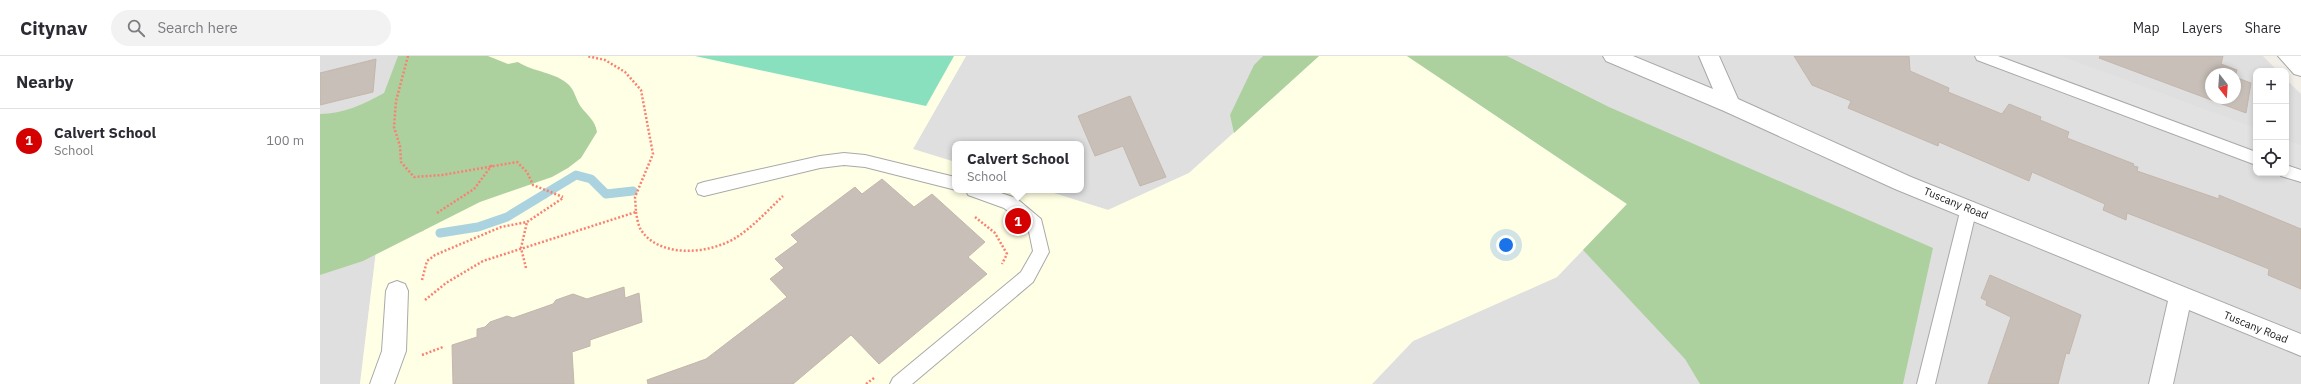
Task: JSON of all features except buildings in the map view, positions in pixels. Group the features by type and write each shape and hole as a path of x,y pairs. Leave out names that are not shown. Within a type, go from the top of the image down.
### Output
{"street":[{"name":"Tuscany Road","path":"1613,56 1731,105 1903,183 1969,208 2301,345"},
{"path":"1709,56 1711,64 1731,105"},
{"path":"2288,56 2301,68"},
{"path":"382,384 394,351 397,322 397,291"},
{"path":"2161,384 2181,296"}],"lane":[{"path":"1982,56 2253,158"},
{"path":"704,189 820,162 844,159 865,161 952,183"},
{"path":"2289,172 2301,176"},
{"path":"899,384 1027,277 1041,252 1035,224 1010,202 983,193"},
{"path":"1926,384 1969,208"}],"path":[{"path":"408,56 396,101 394,127 400,146 401,162 414,177 442,175 517,162 527,172 533,185 563,197 527,222 501,227 435,255 427,261 421,285"},
{"path":"587,56 606,60 625,72 641,90 653,154 634,196 636,212 641,230 654,242 668,249 690,251 715,246 736,238 785,194"},
{"path":"438,213 474,189 493,165"},
{"path":"423,302 446,283 483,261 636,212"},
{"path":"972,214 995,233 1007,254 1000,270"},
{"path":"526,268 521,248 527,222"},
{"path":"416,357 443,347"},
{"path":"866,384 878,374"}],"shaded area":[{"path":"320,56 441,56 424,232 377,243 360,384 320,384"},
{"path":"441,56 966,56 913,149 952,161 952,193 1054,193 1108,210 1189,173 1319,56 1407,56 1627,204 1557,277 1413,341 1372,384 360,384 377,243 424,231"},
{"path":"966,56 1319,56 1189,173 1108,210 1054,193 1084,193 1084,141 952,141 952,161 913,149"},
{"path":"1407,56 2263,56 2275,68 2253,68 2253,176 2289,176 2289,82 2301,94 2301,384 1372,384 1413,341 1557,277 1627,204"},
{"path":"1982,56 2061,56 2253,127 2253,158"},
{"path":"2289,141 2301,145 2301,176 2289,172"}],"green space":[{"path":"398,56 488,56 508,64 518,62 530,68 558,77 573,90 581,107 593,121 597,132 581,158 568,168 552,177 480,202 363,261 320,275 320,114 329,114 353,108 384,93"},
{"path":"695,56 954,56 926,106"},
{"path":"1263,56 1319,56 1234,133 1230,115 1254,65"},
{"path":"1407,56 1507,56 1609,107 1933,248 1903,384 1700,384 1685,359 1583,250 1627,204"}],"waterway":[{"path":"440,233 478,227 507,217 576,175 591,179 606,194 633,191"}],"place":[{"name":"Calvert School","path":"1018,221"}]}
